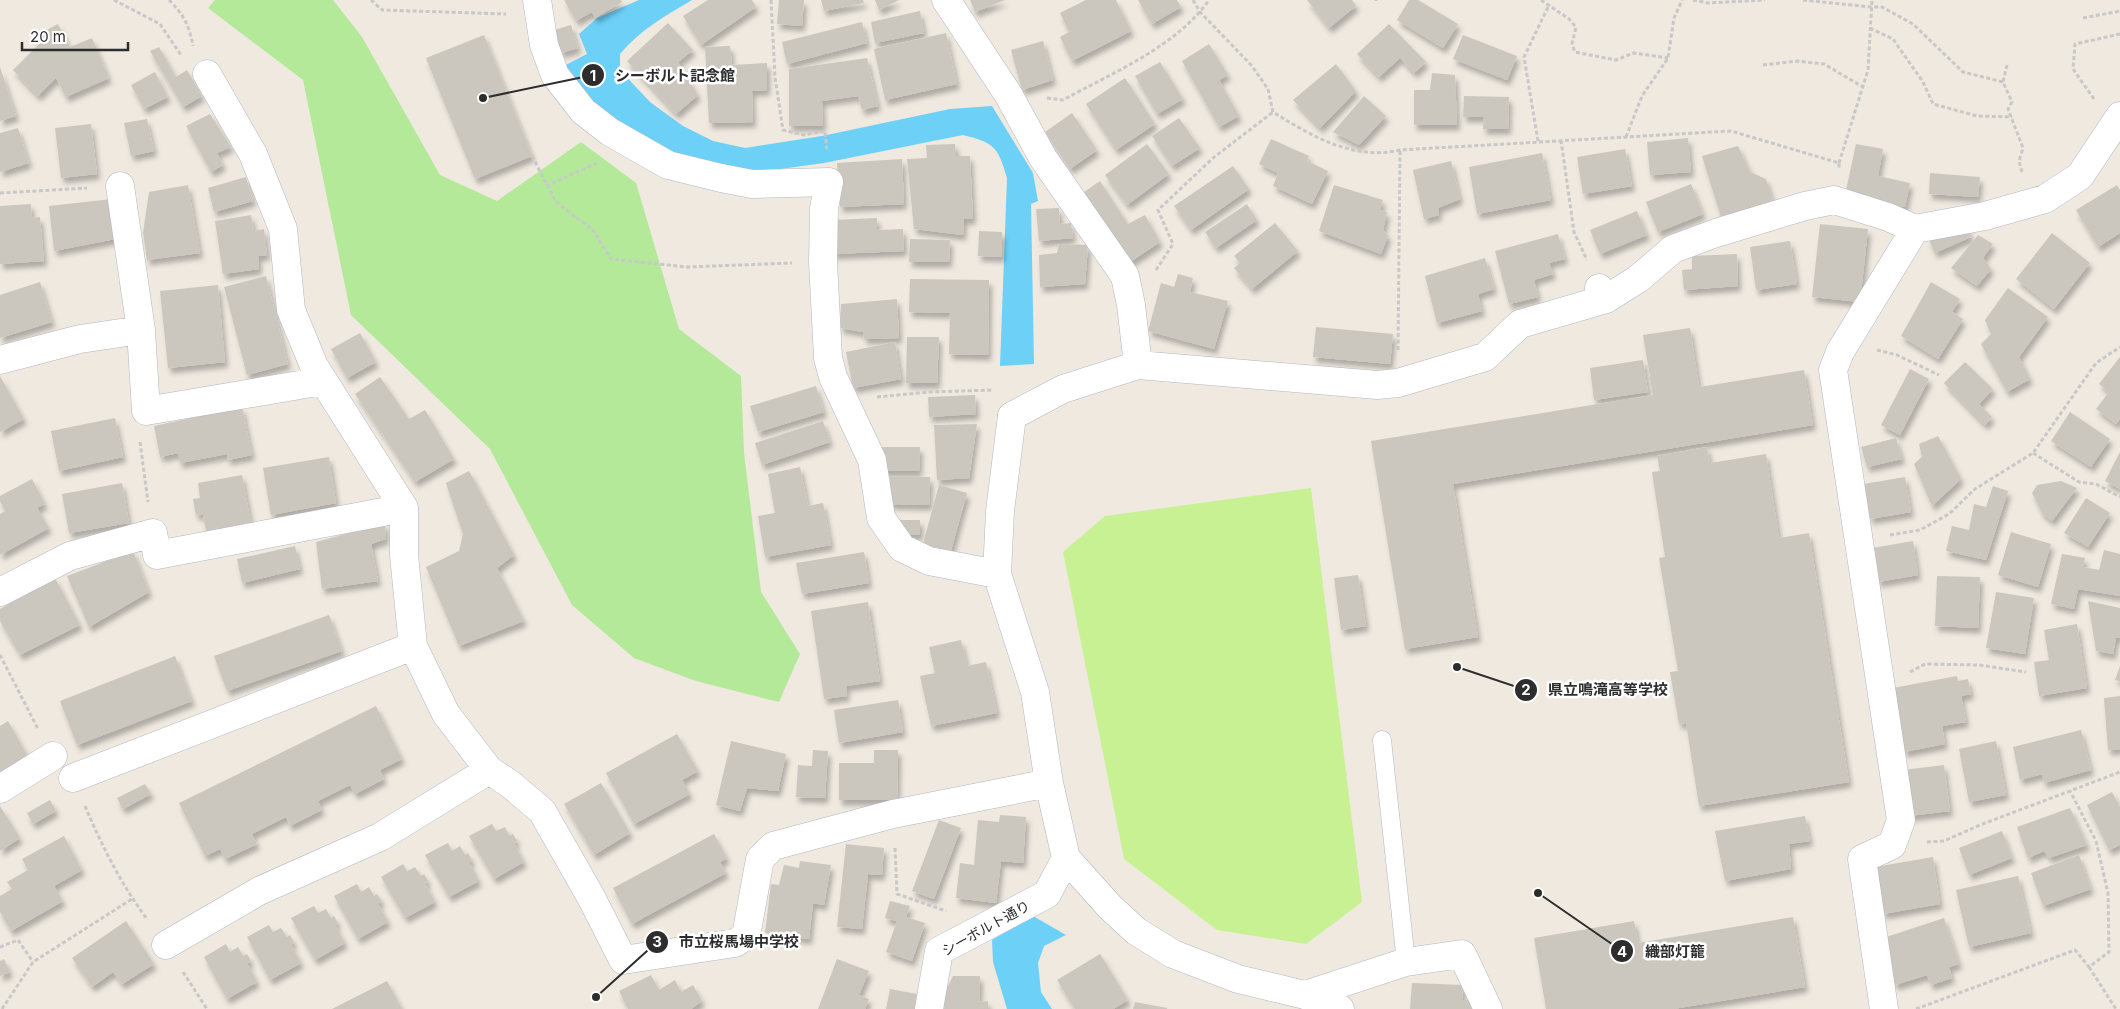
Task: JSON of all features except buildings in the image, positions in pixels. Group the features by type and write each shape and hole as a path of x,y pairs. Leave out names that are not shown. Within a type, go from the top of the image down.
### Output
{"street":[{"path":"946,0 1008,94 1043,158 1125,276 1131,305 1138,365"},
{"path":"538,8 544,45 555,75 569,96 583,111 610,132 668,165 752,184 829,182 824,208 823,262 828,358 833,377 872,460 881,518 902,548 929,562 997,574"},
{"path":"200,73 253,154 283,230 291,310 314,366 404,508 404,555 413,646 446,714 489,770 510,784 542,811 591,897 623,960 735,944 746,936 760,859 772,846 893,814 1049,783"},
{"path":"1340,1009 1305,995 1238,979 1173,954 1136,931 1110,907 1066,858 1049,783 1035,692 997,574 1000,511 1012,416 1063,389 1138,365 1377,385 1398,384 1485,357 1520,324 1603,294 1638,279 1673,249 1716,233 1805,206 1834,200 1888,217 1915,229 1985,216 2045,199 2080,176 2118,120"},
{"path":"120,186 141,330 146,411 323,381"},
{"path":"1884,1009 1862,859 1892,845 1900,820 1833,370 1840,352 1915,229"},
{"path":"0,360 80,338 141,330"},
{"path":"0,592 70,556 153,533 157,555 404,508"},
{"path":"73,778 413,646"},
{"path":"0,789 53,756"},
{"path":"166,945 259,891 380,837 489,770"},
{"name":"シーボルト通り","path":"929,1009 939,951 1047,894 1066,858"},
{"path":"1305,995 1406,962 1462,954 1488,1009"}],"lane":[{"path":"1382,740 1406,962"}],"path":[{"path":"114,0 160,24 200,73"},
{"path":"169,0 182,14 190,32 200,73"},
{"path":"370,0 382,10 538,8"},
{"path":"770,0 775,77 783,130 804,135 825,130"},
{"path":"1193,0 1200,12 1252,66 1268,89 1273,112 1307,133 1354,152 1387,154 1400,150 1731,131 1839,163"},
{"path":"1008,94 1063,100 1157,48 1200,12 1209,0"},
{"path":"1541,0 1576,27 1572,44 1574,52 1616,60 1634,53 1668,58"},
{"path":"1626,137 1642,96 1668,58 1674,18 1682,0"},
{"path":"1693,0 1708,4 1765,0"},
{"path":"1803,0 1882,7 1913,24 1964,72 2003,82"},
{"path":"1834,200 1839,163 1868,70 1872,0"},
{"path":"1538,141 1524,57 1549,5"},
{"path":"2083,18 2120,11"},
{"path":"1870,28 1893,39 1923,82 1933,104 1977,116 2012,117"},
{"path":"2118,120 2100,108 2073,69 2075,44 2120,34"},
{"path":"1763,65 1798,61 1824,64 1863,87"},
{"path":"2007,65 2003,82 2012,102 2008,109 2023,148 2019,161 2031,204"},
{"path":"1131,305 1139,298 1173,244 1158,210 1213,158 1273,112"},
{"path":"1561,140 1574,232 1603,294"},
{"path":"546,186 634,146"},
{"path":"1398,384 1400,150"},
{"path":"532,156 556,202 592,230 611,259 687,268 823,262"},
{"path":"0,193 120,186"},
{"path":"1847,341 1896,355 1939,375"},
{"path":"1858,539 1920,530 1949,514 1975,489 2033,453 2096,363 2120,347"},
{"path":"844,400 929,392 1000,390"},
{"path":"146,411 138,430 153,533"},
{"path":"2033,453 2079,482 2096,484 2120,497"},
{"path":"0,655 53,756"},
{"path":"1881,687 1925,664 1979,665 2026,672"},
{"path":"1892,845 1944,841 2120,772"},
{"path":"73,778 99,840 132,899 166,945 207,1009"},
{"path":"2070,791 2096,841 2108,893 2109,952 2089,967"},
{"path":"893,814 896,894 948,912"},
{"path":"2,1009 33,962 132,899"},
{"path":"0,948 18,940 33,962"},
{"path":"1916,1009 2075,950 2089,967 2116,1009"}],"green space":[{"path":"215,0 333,0 362,37 440,175 497,201 581,142 636,183 679,329 741,376 744,453 761,592 800,654 779,702 696,681 634,658 572,605 490,449 351,315 303,80 208,8"},
{"path":"1311,488 1362,902 1306,944 1217,930 1124,859 1063,552 1105,516"}],"water":[{"path":"639,0 692,0 653,24 628,45 620,54 620,70 650,102 683,126 713,141 745,148 822,136 950,109 992,106 1033,173 1038,201 1031,204 1034,364 1000,366 1007,178 1001,159 994,148 982,141 963,135 824,163 736,175 669,156 583,102 560,68 587,54 579,34 597,18"},
{"path":"1033,916 1066,935 1044,946 1038,963 1041,992 1052,1009 1007,1009 993,962 992,940"}],"place":[{"name":"シーボルト記念館","path":"483,98"},
{"name":"県立鳴滝高等学校","path":"1457,667"},
{"name":"織部灯籠","path":"1538,893"},
{"name":"市立桜馬場中学校","path":"596,997"}]}
